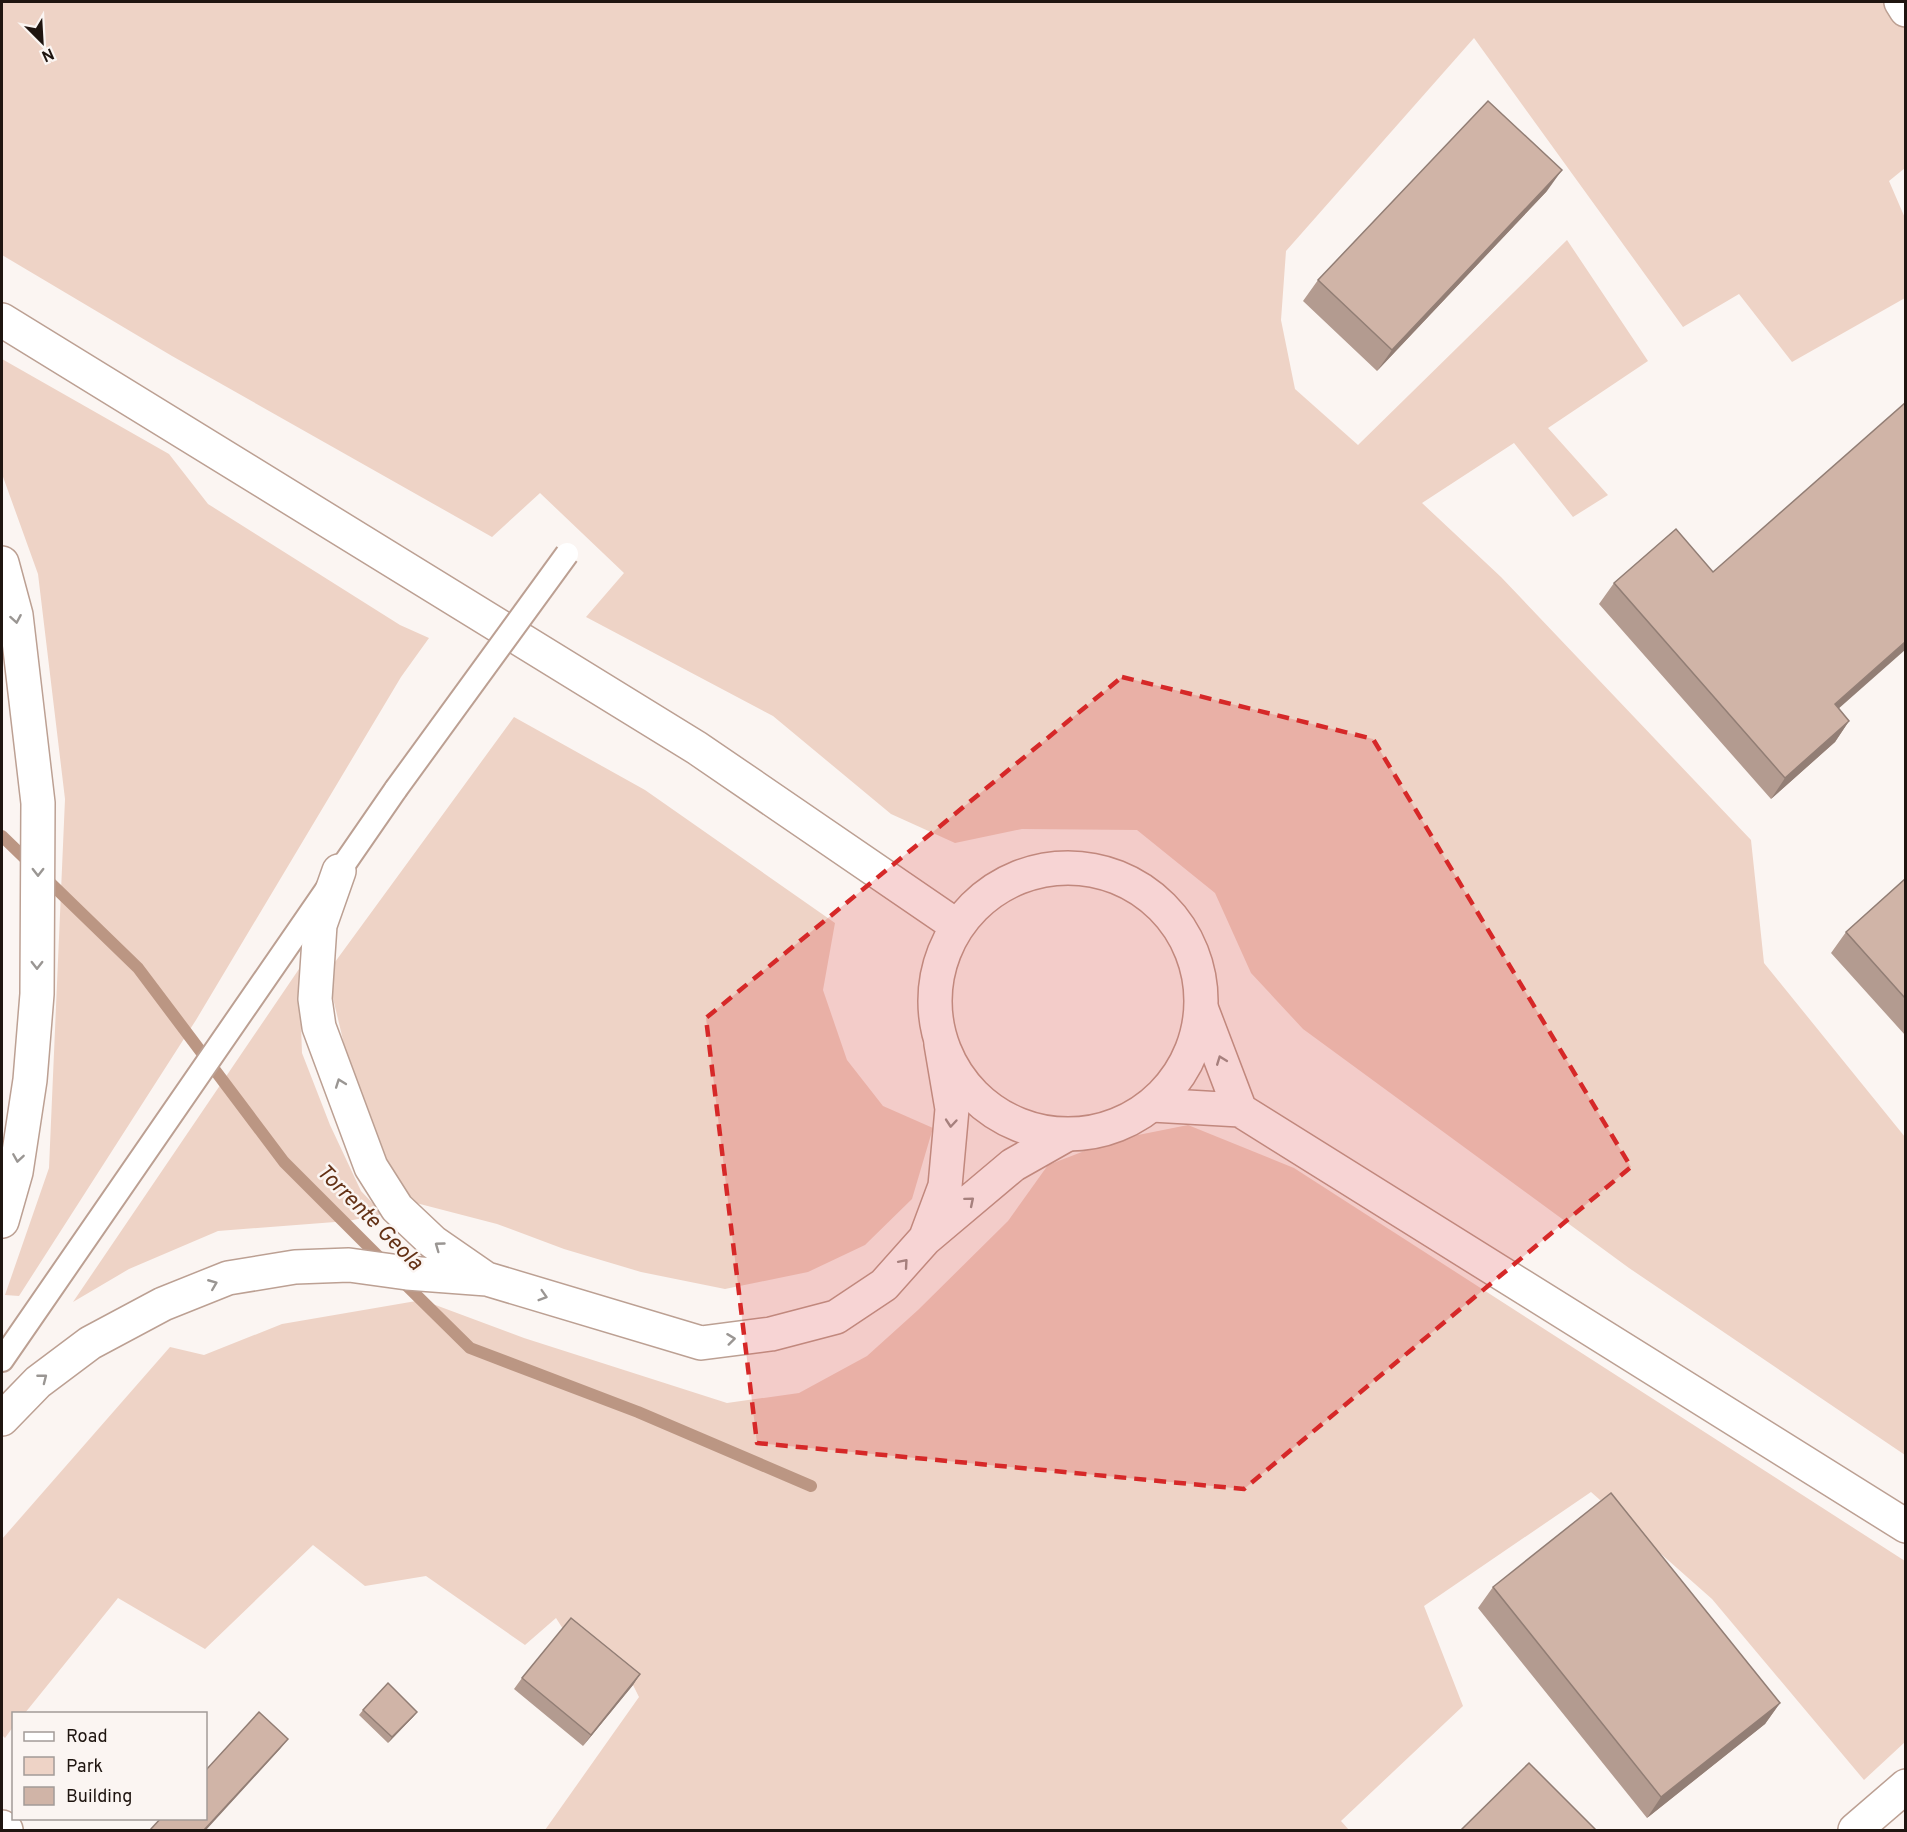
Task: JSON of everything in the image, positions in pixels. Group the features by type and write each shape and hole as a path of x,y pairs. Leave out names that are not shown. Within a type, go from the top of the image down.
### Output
{"main road":[{"path":"1901,2 1905,10"},
{"path":"2,320 698,748 957,926"},
{"path":"2,563 16,615 38,803 37,994 30,1080 16,1172 2,1221"},
{"path":"925,1239 945,1186 952,1109 933,1004 939,963 957,926 987,894 1025,874 1068,866 1112,874 1150,894 1180,926 1198,966 1202,1010 1240,1110"},
{"path":"339,872 320,925 315,999 319,1027 371,1167 397,1208 433,1242 487,1279"},
{"path":"2,1419 38,1382 90,1343 163,1304 228,1278 295,1267 349,1264 407,1273 487,1279 701,1343 771,1334 836,1317 884,1285 925,1239 1013,1165 1066,1135 1126,1122 1152,1106 1181,1070 1194,1045 1202,1010"},
{"path":"940,1044 960,1081 989,1109 1025,1128 1066,1135"},
{"path":"1152,1106 1240,1110 1905,1526"},
{"path":"1856,1830 1905,1786"},
{"path":"2,1827 6,1830"}],"lane":[{"path":"2,1360 396,789 567,554"}],"highlighted area":[{"path":"1122,677 1373,739 1631,1167 1244,1489 757,1443 706,1018"}],"green space":[{"path":"2,2 1905,2 1905,168 1889,181 1905,218 1905,298 1792,362 1739,294 1683,327 1474,38 1286,251 1281,320 1295,389 1358,445 1567,240 1648,361 1548,428 1608,495 1573,517 1514,443 1422,503 1501,577 1751,840 1764,963 1905,1137 1905,1455 1629,1268 1303,1029 1251,973 1215,893 1137,830 1022,829 955,843 891,814 773,716 586,617 624,573 540,493 492,537 172,356 2,255"},
{"path":"2,359 169,454 208,504 400,625 429,638 401,677 196,1020 19,1296 5,1295 49,1168 65,799 38,574 2,474"},
{"path":"514,717 645,790 835,923 823,990 847,1060 883,1106 933,1128 912,1199 865,1245 808,1272 725,1289 641,1272 564,1249 497,1224 393,1197 359,1107 327,973"},
{"path":"299,969 302,1053 330,1125 361,1191 383,1214 348,1221 218,1231 129,1269 73,1302"},
{"path":"1188,1125 1294,1168 1905,1561 1905,1742 1864,1780 1712,1599 1591,1492 1424,1606 1463,1706 1341,1821 1349,1830 545,1830 639,1697 633,1685 563,1629 556,1618 525,1645 426,1576 365,1586 313,1545 205,1649 118,1598 26,1712 12,1712 12,1728 5,1738 2,1735 2,1539 170,1347 204,1355 282,1324 422,1300 524,1338 727,1403 799,1393 867,1356 918,1310 1008,1221 1048,1165 1113,1140"}],"building":[{"path":"1488,101 1562,170 1392,350 1318,280"},
{"path":"1905,403 1905,642 1835,704 1849,721 1785,778 1614,583 1676,529 1713,572"},
{"path":"1905,879 1905,998 1846,932"},
{"path":"1611,1493 1780,1703 1661,1797 1493,1587"},
{"path":"571,1618 640,1674 591,1735 522,1678"},
{"path":"388,1683 417,1712 392,1737 363,1710"},
{"path":"259,1712 288,1739 204,1830 150,1830 159,1820 207,1820 207,1769"},
{"path":"1529,1763 1596,1830 1461,1830"}],"waterway":[{"name":"Torrente Geola","path":"2,836 138,968 284,1162 384,1262"},
{"name":"Torrente Geola","path":"400,1279 470,1348 638,1412 811,1486"}]}
